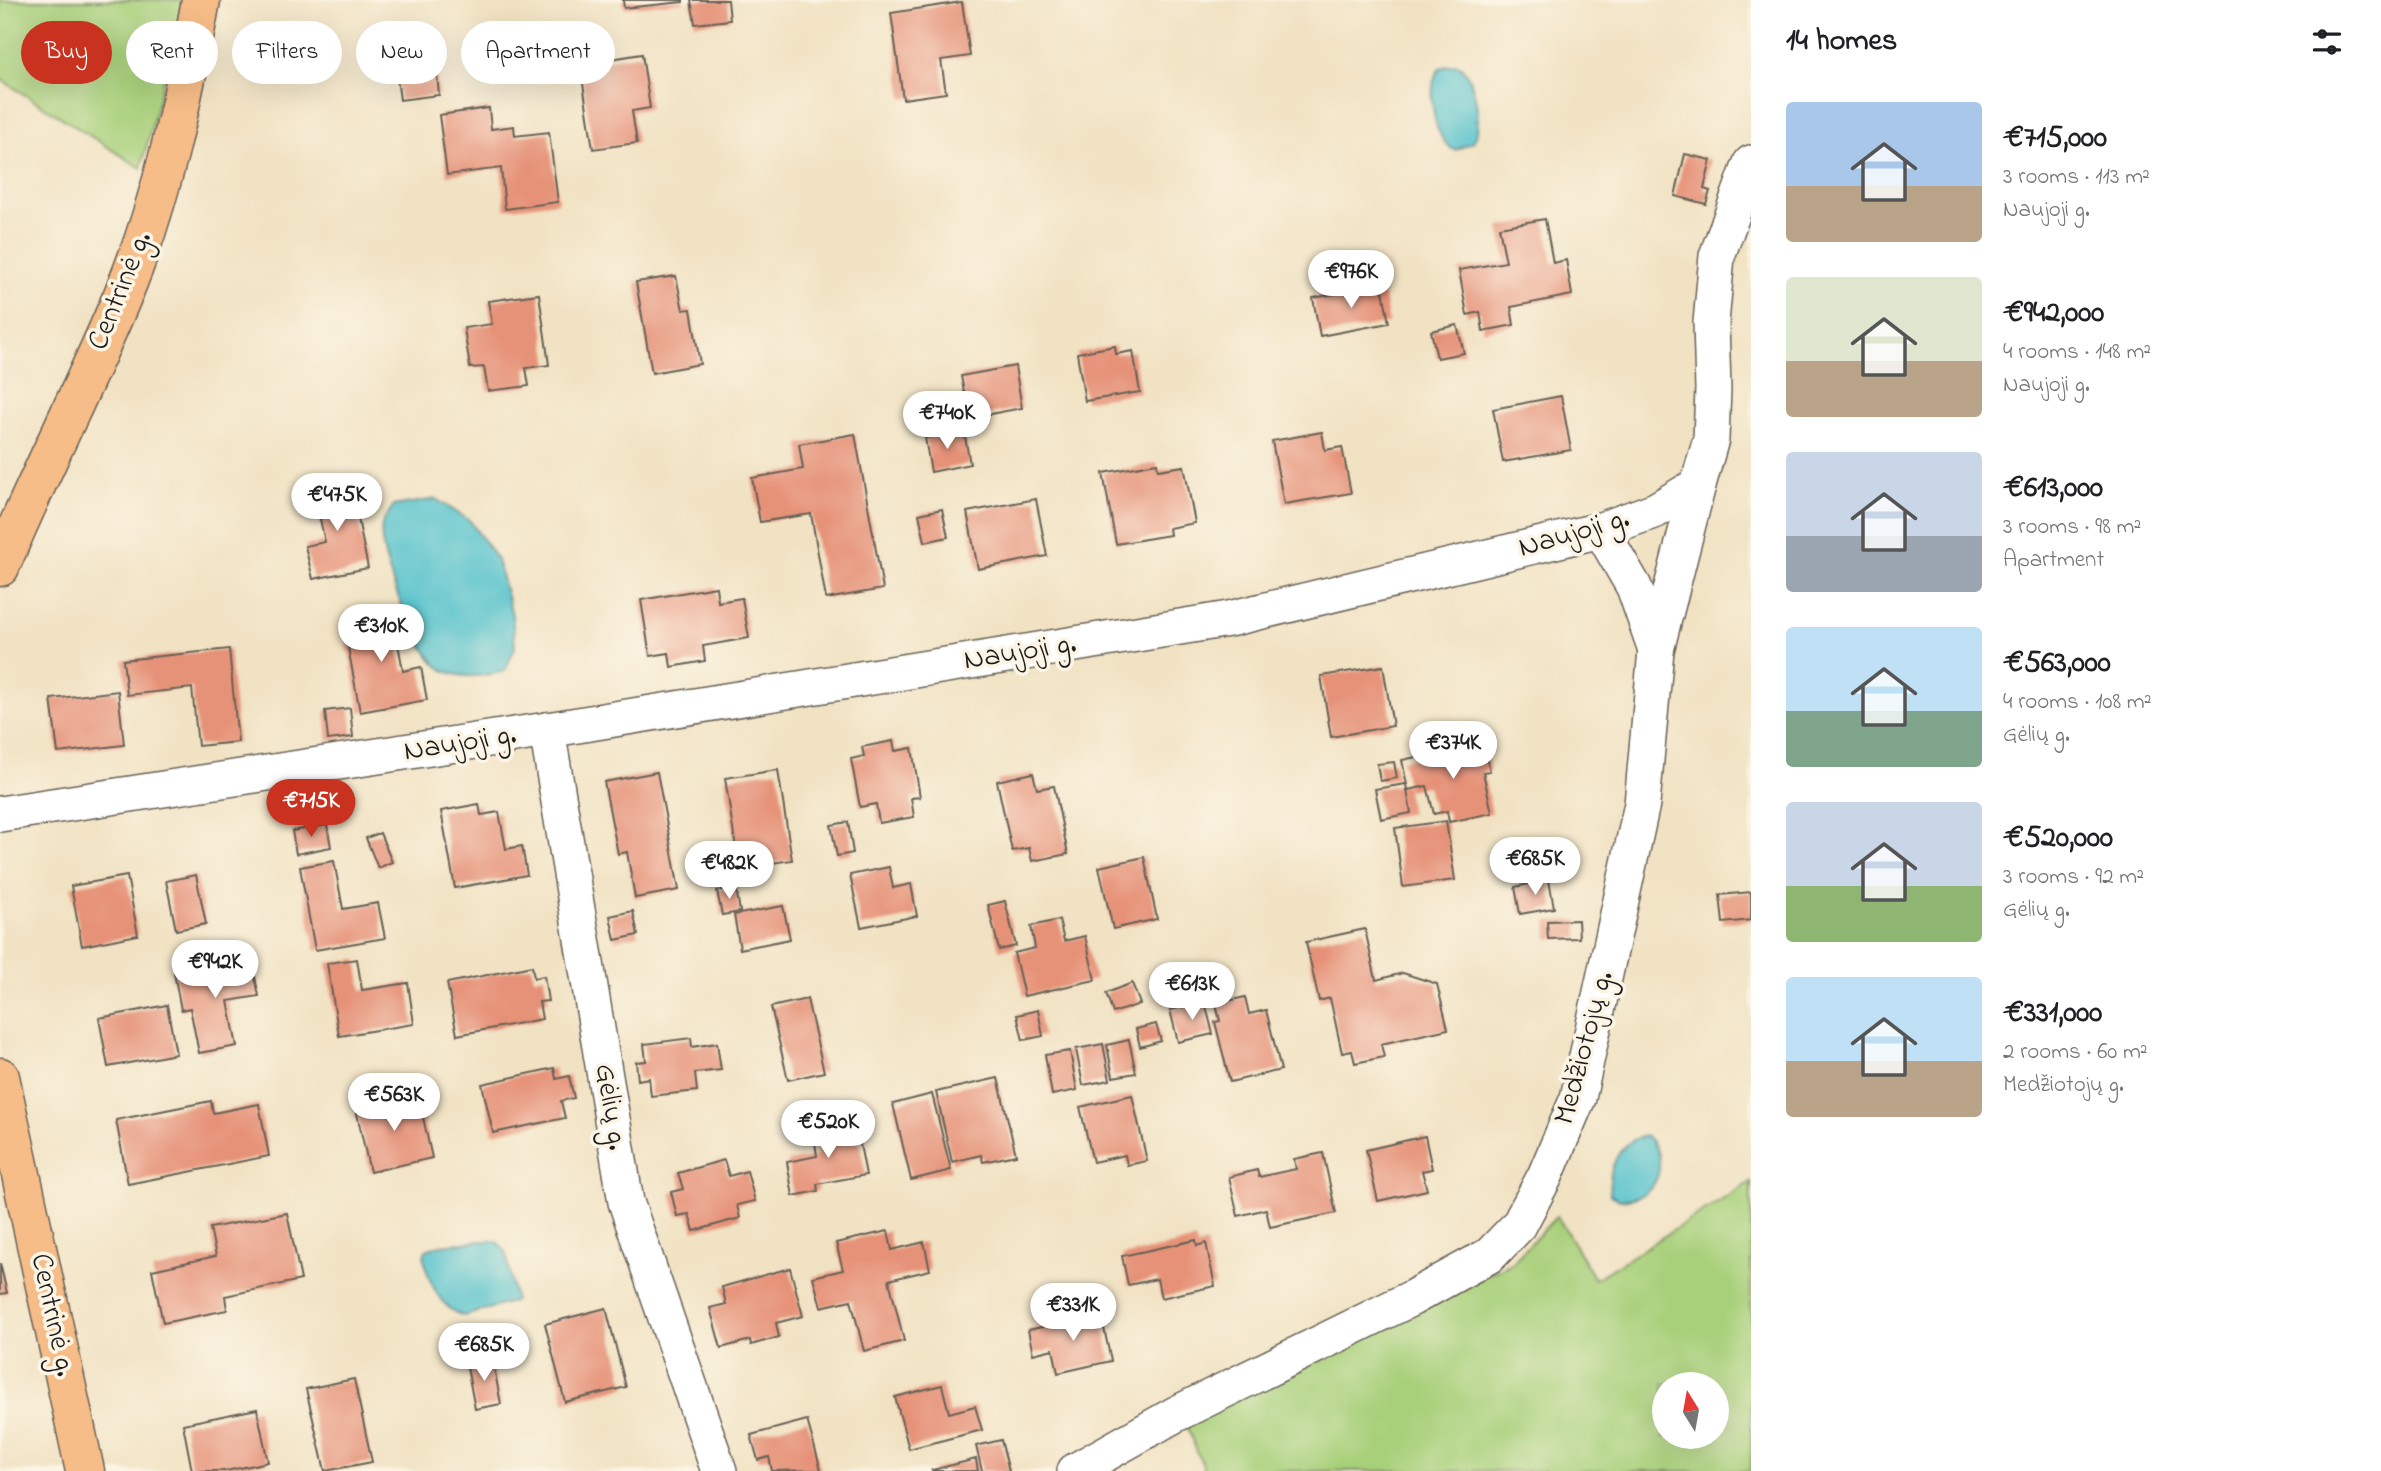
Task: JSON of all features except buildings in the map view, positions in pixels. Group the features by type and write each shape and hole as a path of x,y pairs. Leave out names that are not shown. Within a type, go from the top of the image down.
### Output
{"main road":[{"name":"Centrinė g.","path":"1,560 123,295 150,220 185,91 201,0"},
{"name":"Centrinė g.","path":"0,1077 85,1471"}],"street":[{"path":"1698,485 1711,439 1711,323 1717,256 1751,163"},
{"name":"Naujoji g.","path":"0,814 547,730 1229,619 1601,530 1656,509 1698,485"},
{"name":"Medžiotojų g.","path":"1075,1471 1176,1414 1412,1298 1490,1255 1518,1225 1545,1176 1578,1098 1642,804 1656,650 1698,485"},
{"name":"Medžiotojų g.","path":"1601,530 1634,587 1656,650"},
{"name":"Gėlių g.","path":"547,730 626,1202 719,1471"}],"green space":[{"path":"0,0 184,0 179,21 126,21 126,84 162,84 141,168 0,79"},
{"path":"1751,1182 1751,1471 1205,1471 1185,1422 1512,1263 1557,1216 1595,1279"}],"water":[{"path":"1456,64 1463,69 1473,88 1478,124 1473,142 1456,150 1448,146 1442,138 1432,99 1435,76 1440,68"},
{"path":"436,499 470,521 497,560 512,615 515,647 505,671 468,676 453,674 435,663 412,628 392,581 382,539 383,523 393,506"},
{"path":"1647,1136 1659,1158 1658,1175 1654,1182 1637,1197 1620,1200 1610,1195 1613,1166 1622,1149 1637,1138"},
{"path":"496,1241 506,1252 515,1301 464,1316 448,1307 436,1292 424,1256 426,1250 440,1245"}]}
